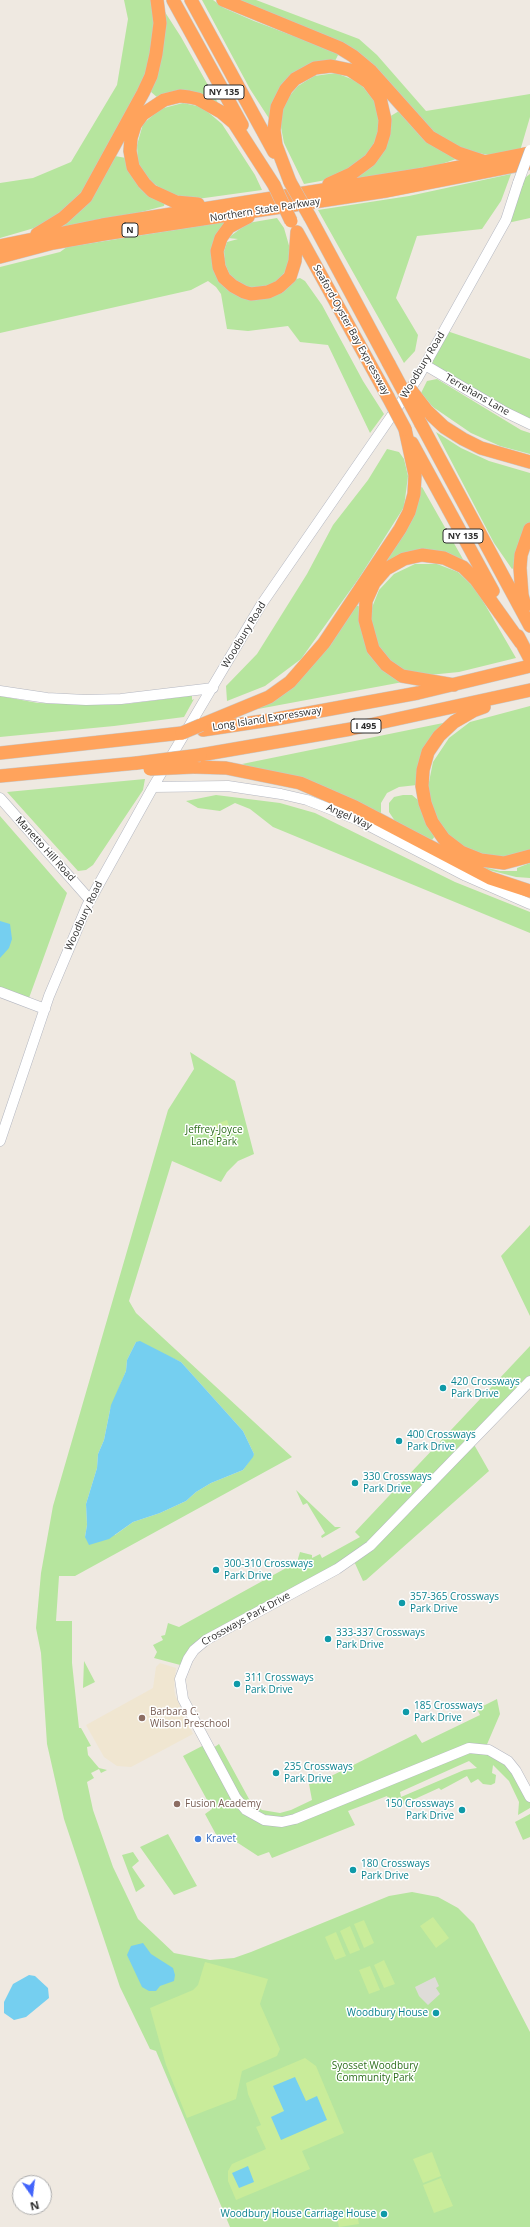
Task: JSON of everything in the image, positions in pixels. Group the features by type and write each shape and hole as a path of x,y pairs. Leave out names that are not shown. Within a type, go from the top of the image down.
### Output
{"highway":[{"path":"29,239 76,208 86,197 101,172 151,76 159,34 157,0"},
{"name":"Seaford-Oyster Bay Expressway","path":"173,0 274,185 294,226 530,659"},
{"name":"Seaford-Oyster Bay Expressway","path":"191,0 348,289 391,362 421,424 530,626"},
{"path":"223,0 340,48 353,56 371,71 430,137 453,151 486,163"},
{"path":"290,182 276,145 275,117 280,99 288,85 307,72 315,68 338,67 361,76 374,89 383,105 385,120 384,133 380,146 370,160 351,174 319,189"},
{"path":"221,204 176,202 152,191 137,175 130,151 131,138 143,114 153,106 164,100 180,96 198,99 215,108 234,123 274,185"},
{"name":"Northern State Parkway","path":"0,246 29,239 221,204 486,163 530,152"},
{"name":"Northern State Parkway","path":"0,257 54,243 386,191 530,163"},
{"path":"261,210 229,227 218,245 219,267 224,278 233,286 244,292 260,294 278,288 284,283 294,268 294,226"},
{"path":"391,362 427,411 444,426 481,448 530,462"},
{"path":"182,733 268,697 290,682 310,661 400,529 409,512 414,494 415,476 405,430"},
{"path":"530,529 521,555 520,581 522,595 530,619"},
{"path":"454,685 402,676 386,666 373,649 364,620 366,601 374,583 386,569 404,559 422,556 444,558 463,568 476,580 521,643"},
{"name":"Long Island Expressway","path":"0,754 152,737 216,728 454,685 530,666"},
{"path":"530,691 473,711 454,722 439,736 428,752 423,770 422,786 424,803 432,822 444,839 461,852 481,860 504,863 530,856"},
{"name":"I 495","path":"6,776 131,766 200,755 351,729 530,691"},
{"path":"131,766 226,768 300,783 355,807 490,878 530,891"},
{"path":"466,866 488,874 530,882"}],"main road":[{"name":"Woodbury Road","path":"0,1141 45,1009 90,900 153,787 261,605 425,365 506,220 530,152"},
{"name":"Terrehans Lane","path":"425,365 504,412 530,424"},
{"path":"0,691 47,698 86,700 122,699 213,688"},
{"name":"Angel Way","path":"153,787 228,786 261,790 307,800 352,817 466,876 530,904"},
{"name":"Manetto Hill Road","path":"0,798 90,900"},
{"path":"0,992 45,1009"},
{"name":"Crossways Park Drive","path":"530,1381 370,1546 337,1569 206,1640 194,1650 188,1659 182,1671 180,1685 183,1699 235,1797 246,1810 264,1820 282,1822 295,1819 469,1748 488,1750 508,1761 514,1767 530,1797"}],"shaded area":[{"name":"Barbara C. Wilson Preschool","path":"160,1663 176,1668 174,1688 175,1695 193,1734 131,1767 117,1766 104,1757 86,1725 153,1688 156,1667"},
{"path":"435,1977 439,1986 436,1988 440,1994 428,2005 419,1996 415,1987"}],"green space":[{"path":"124,0 151,0 155,18 154,39 143,84 84,194 48,224 0,238 0,183 33,178 71,162 117,85 128,19"},
{"path":"202,0 213,0 224,8 254,21 339,53 334,63 299,71 270,120 250,89"},
{"path":"230,0 256,0 359,39 377,55 426,111 530,94 530,117 520,151 489,155 466,151 440,139 368,61"},
{"path":"163,9 181,37 218,103 159,99 150,91"},
{"path":"336,73 359,82 374,100 380,120 377,135 371,151 352,167 326,180 304,184 284,143 280,122 285,101 298,86 314,76"},
{"path":"183,103 202,107 222,124 255,175 262,190 190,200 165,191 148,180 138,164 137,145 143,124 160,109"},
{"path":"399,111 459,158 433,167 341,182 364,171 389,117"},
{"path":"115,156 126,158 165,202 164,206 130,215 62,228 61,224"},
{"path":"511,174 501,201 482,229 417,236 396,298 418,335 415,351 404,363 318,210 409,196"},
{"path":"530,174 530,218 503,224 518,183"},
{"path":"277,218 284,228 290,249 290,264 282,276 273,285 255,288 241,285 231,278 225,264 224,251 227,242 238,239 228,238 248,223"},
{"path":"231,221 211,253 240,296 300,278 305,281 322,305 363,381 384,414 370,433 328,345 300,342 288,326 248,331 227,329 221,294 216,287 208,281 191,290 0,333 0,267 60,252 67,247"},
{"path":"444,330 530,359 530,419 462,386 425,365"},
{"path":"437,379 521,430 530,433 530,454 500,446 471,433 433,407 421,393 427,381"},
{"path":"436,432 461,448 489,461 530,473 530,523 515,567 512,569 494,543"},
{"path":"387,449 399,452 404,459 408,476 404,507 359,578 301,659 265,686 227,701 226,686 257,654 307,574 333,525 368,480"},
{"path":"422,487 468,568 443,556 393,563 386,560 419,488"},
{"path":"415,564 437,564 458,572 476,589 516,658 459,672 429,675 400,669 381,654 371,632 371,610 379,590 394,574"},
{"path":"354,604 362,608 361,628 403,682 258,709 258,707"},
{"path":"0,696 38,703 93,705 126,704 189,696 192,696 192,700 194,699 184,717 114,726 0,737"},
{"path":"530,706 530,850 511,858 473,853 449,839 433,813 428,787 433,762 449,738 470,722"},
{"path":"448,722 417,785 399,787 387,793 381,803 381,817 242,764"},
{"path":"145,779 143,790 93,865 86,870 78,871 7,792"},
{"path":"216,795 280,803 315,813 455,882 530,912 530,933 273,827 250,809 235,803 220,811 198,808 186,801"},
{"path":"412,795 418,800 435,836 432,840 419,837 395,821 389,812 389,803 394,797"},
{"path":"0,816 67,893 29,998 0,987"},
{"path":"530,863 530,878 516,877 481,868 480,866 500,871 517,871 517,868"},
{"name":"Syosset Woodbury Community Park","path":"190,1052 235,1081 254,1154 238,1161 227,1172 221,1182 172,1161 129,1301 136,1313 292,1457 75,1576 59,1576 56,1621 72,1621 72,1663 79,1728 81,1728 91,1746 87,1747 88,1755 99,1768 107,1770 101,1773 99,1769 91,1773 94,1778 87,1782 93,1810 113,1867 138,1919 174,1953 210,1960 234,1958 389,1896 412,1892 438,1897 458,1908 474,1924 530,2032 530,2227 230,2227 156,2051 150,2049 120,1987 64,1819 47,1744 41,1653 36,1628 41,1573 53,1506 168,1110 194,1069","holes":["136,1342 181,1362 243,1431 254,1454 243,1470 211,1483 196,1492 186,1501 160,1513 133,1522 115,1535 85,1537 87,1525 86,1504 97,1468 98,1454 104,1440 110,1410 126,1371 127,1360"]},
{"name":"Jeffrey-Joyce Lane Park","path":"227,1120 231,1131 213,1138 209,1127"},
{"path":"530,1225 530,1316 501,1256"},
{"path":"530,1346 530,1381 472,1441 489,1471 366,1580 363,1581 353,1559 206,1640 184,1666 154,1658 157,1652 153,1645 163,1640 161,1636 165,1635 168,1623 179,1627 297,1562 300,1552 312,1555 312,1558 320,1554 322,1558 360,1537 355,1532"},
{"path":"296,1490 335,1527 341,1527 322,1538 321,1536 325,1533 307,1503 303,1505"},
{"path":"84,1661 95,1682 83,1688"},
{"path":"497,1699 500,1714 485,1749 508,1761 530,1797 530,1808 518,1815 519,1802 509,1781 493,1765 492,1773 496,1775 495,1783 491,1785 483,1784 478,1779 471,1783 467,1776 441,1790 439,1788 393,1809 387,1796 348,1811 355,1825 272,1858 269,1852 258,1856 238,1843 219,1840 205,1814 212,1809 183,1756 206,1744 210,1750 219,1744 249,1799 262,1810 280,1813 291,1810 312,1800 309,1784 317,1783 416,1734 422,1743 480,1715 477,1709","holes":["469,1761 477,1768 464,1770 401,1797 400,1792"]},
{"path":"530,1814 530,1837 523,1840 515,1822"},
{"path":"168,1834 197,1886 174,1895 140,1847"},
{"path":"133,1852 139,1861 132,1867 145,1886 136,1892 122,1855"},
{"path":"433,1917 449,1938 436,1948 420,1926"},
{"path":"364,1920 374,1943 364,1948 354,1924"},
{"path":"350,1926 360,1950 350,1954 340,1931"},
{"path":"336,1932 346,1956 335,1960 325,1937"},
{"path":"384,1960 395,1984 384,1988 374,1965"},
{"path":"205,1962 268,1979 260,2004 280,2049 277,2056 242,2071 236,2099 187,2118 166,2065 150,2008 193,1990 198,1985"},
{"path":"370,1966 380,1990 369,1994 359,1970"},
{"path":"305,2058 316,2066 344,2133 302,2151 310,2169 236,2200 228,2181 228,2171 232,2164 266,2149 256,2127 261,2125 248,2094 246,2083"},
{"path":"432,2152 441,2176 423,2183 413,2159"},
{"path":"441,2178 453,2206 434,2213 423,2185"},
{"path":"357,2214 359,2224 339,2227 337,2219"}],"water":[{"path":"0,921 10,924 12,939 9,948 0,958"},
{"path":"140,1341 181,1362 243,1431 254,1454 243,1470 211,1483 196,1492 186,1501 160,1513 133,1522 109,1539 89,1545 85,1537 87,1525 86,1504 97,1468 98,1454 104,1440 111,1405 126,1371 127,1360 136,1342"},
{"path":"143,1943 151,1954 173,1968 175,1975 174,1981 160,1986 156,1991 149,1991 142,1987 127,1955 131,1946"},
{"path":"29,1975 35,1976 48,1988 49,1998 26,2017 14,2020 4,2013 4,2002 13,1984"},
{"path":"295,2077 306,2101 317,2096 327,2120 281,2140 271,2117 284,2111 273,2086"},
{"path":"248,2166 254,2182 239,2188 232,2173"}],"place":[{"name":"420 Crossways Park Drive","path":"443,1388"},
{"name":"400 Crossways Park Drive","path":"399,1441"},
{"name":"330 Crossways Park Drive","path":"355,1483"},
{"name":"300-310 Crossways Park Drive","path":"216,1570"},
{"name":"357-365 Crossways Park Drive","path":"402,1603"},
{"name":"333-337 Crossways Park Drive","path":"328,1639"},
{"name":"311 Crossways Park Drive","path":"237,1684"},
{"name":"185 Crossways Park Drive","path":"406,1712"},
{"name":"Barbara C. Wilson Preschool","path":"142,1718"},
{"name":"235 Crossways Park Drive","path":"276,1773"},
{"name":"Fusion Academy","path":"177,1804"},
{"name":"150 Crossways Park Drive","path":"462,1810"},
{"name":"Kravet","path":"198,1839"},
{"name":"180 Crossways Park Drive","path":"353,1870"},
{"name":"Woodbury House","path":"436,2013"},
{"name":"Woodbury House Carriage House","path":"384,2214"}]}
